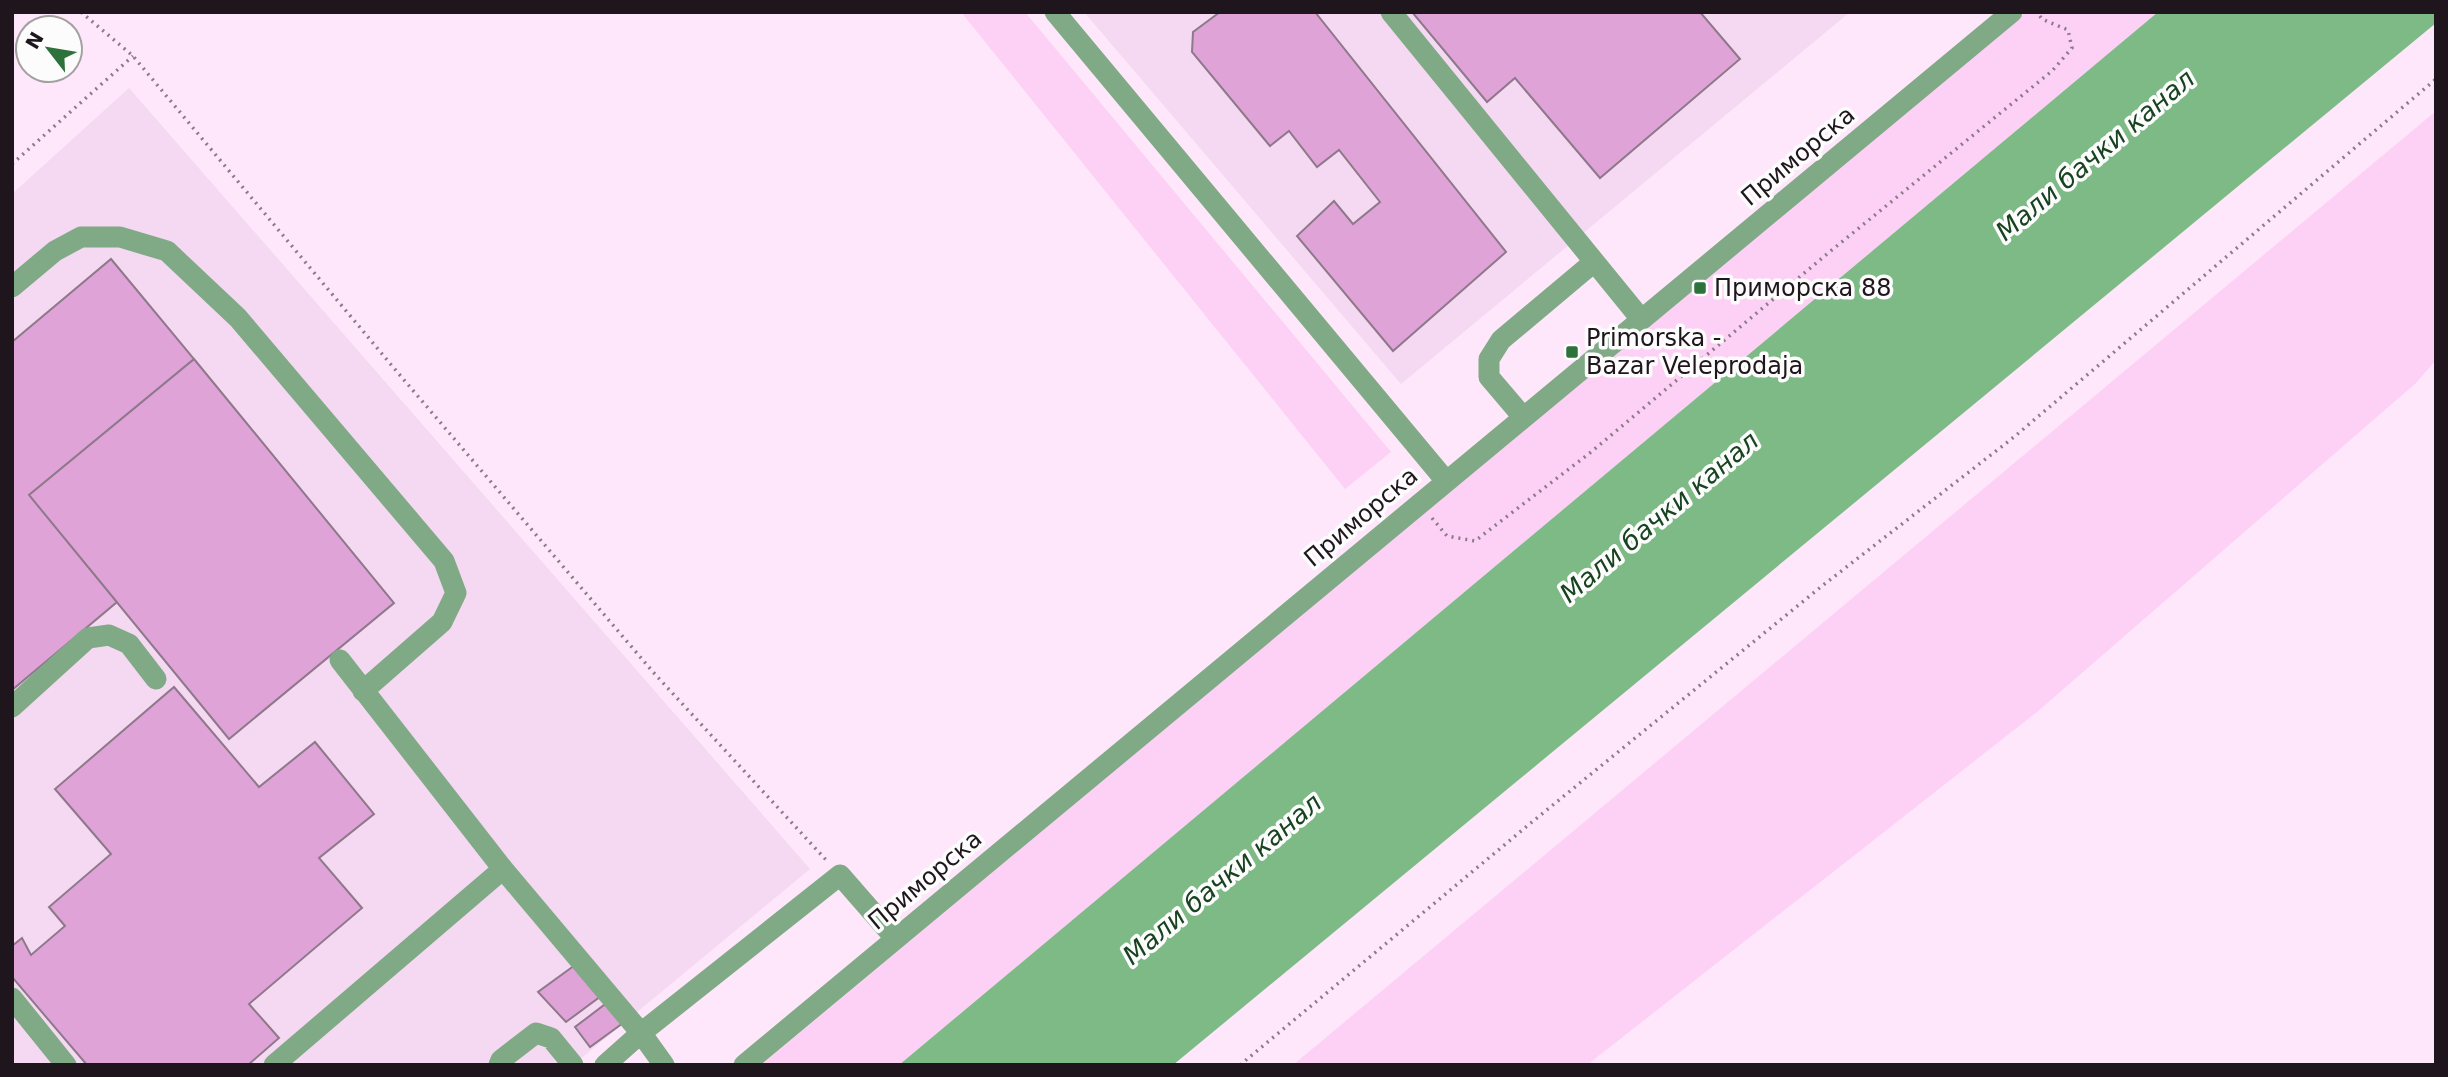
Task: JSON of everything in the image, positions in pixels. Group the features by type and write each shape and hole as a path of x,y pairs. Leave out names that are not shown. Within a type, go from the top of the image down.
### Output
{"street":[{"path":"1055,12 1446,481"},
{"path":"1391,12 1641,319"},
{"name":"Приморска","path":"744,1065 2012,12"},
{"path":"12,287 55,251 81,237 120,237 167,251 238,318 444,561 456,593 442,622 363,691"},
{"path":"1523,417 1489,377 1489,359 1501,340 1594,262"},
{"path":"12,707 88,638 109,635 129,644 156,679"},
{"path":"340,660 503,869 641,1033 664,1065"},
{"path":"274,1065 503,869"},
{"path":"606,1065 641,1033 839,875 895,938"},
{"path":"12,998 66,1065"},
{"path":"499,1065 500,1060 536,1034 551,1038 573,1065"}],"path":[{"path":"80,12 133,55 644,662 839,875"},
{"path":"1419,503 1447,536 1475,541 1591,452 1827,254 2052,71 2072,48 2068,30 2042,19 2037,12"},
{"path":"12,164 133,55"},
{"path":"1240,1065 1521,831 1812,595 2014,437 2436,79"}],"shaded area":[{"path":"961,12 1025,12 1391,452 1345,489"},
{"path":"1084,12 1850,12 1401,384"},
{"path":"2026,12 2158,12 899,1065 761,1065"},
{"path":"129,88 810,869 573,1065 12,1065 12,194"},
{"path":"2436,111 2436,360 2416,383 2037,712 1587,1065 1293,1065"}],"water":[{"name":"Мали бачки канал","path":"2158,12 2436,12 2436,23 1173,1065 899,1065"}],"building":[{"path":"1220,12 1315,12 1506,252 1393,351 1297,236 1334,201 1353,224 1380,202 1339,150 1317,167 1289,131 1270,146 1192,52 1193,32"},
{"path":"1412,12 1700,12 1740,59 1600,178 1515,78 1487,102"},
{"path":"111,259 194,359 29,495 117,602 12,690 12,342"},
{"path":"194,359 394,603 229,739 29,495"},
{"path":"174,687 259,787 315,742 374,814 319,858 362,908 249,1004 279,1038 248,1065 87,1065 12,977 12,946 22,938 31,955 65,926 49,907 111,854 55,789"},
{"path":"575,965 601,996 566,1022 538,992"},
{"path":"608,1002 623,1023 590,1047 575,1027"}],"place":[{"name":"Приморска 88","path":"1700,288"},
{"name":"Primorska - Bazar Veleprodaja","path":"1572,352"}]}
